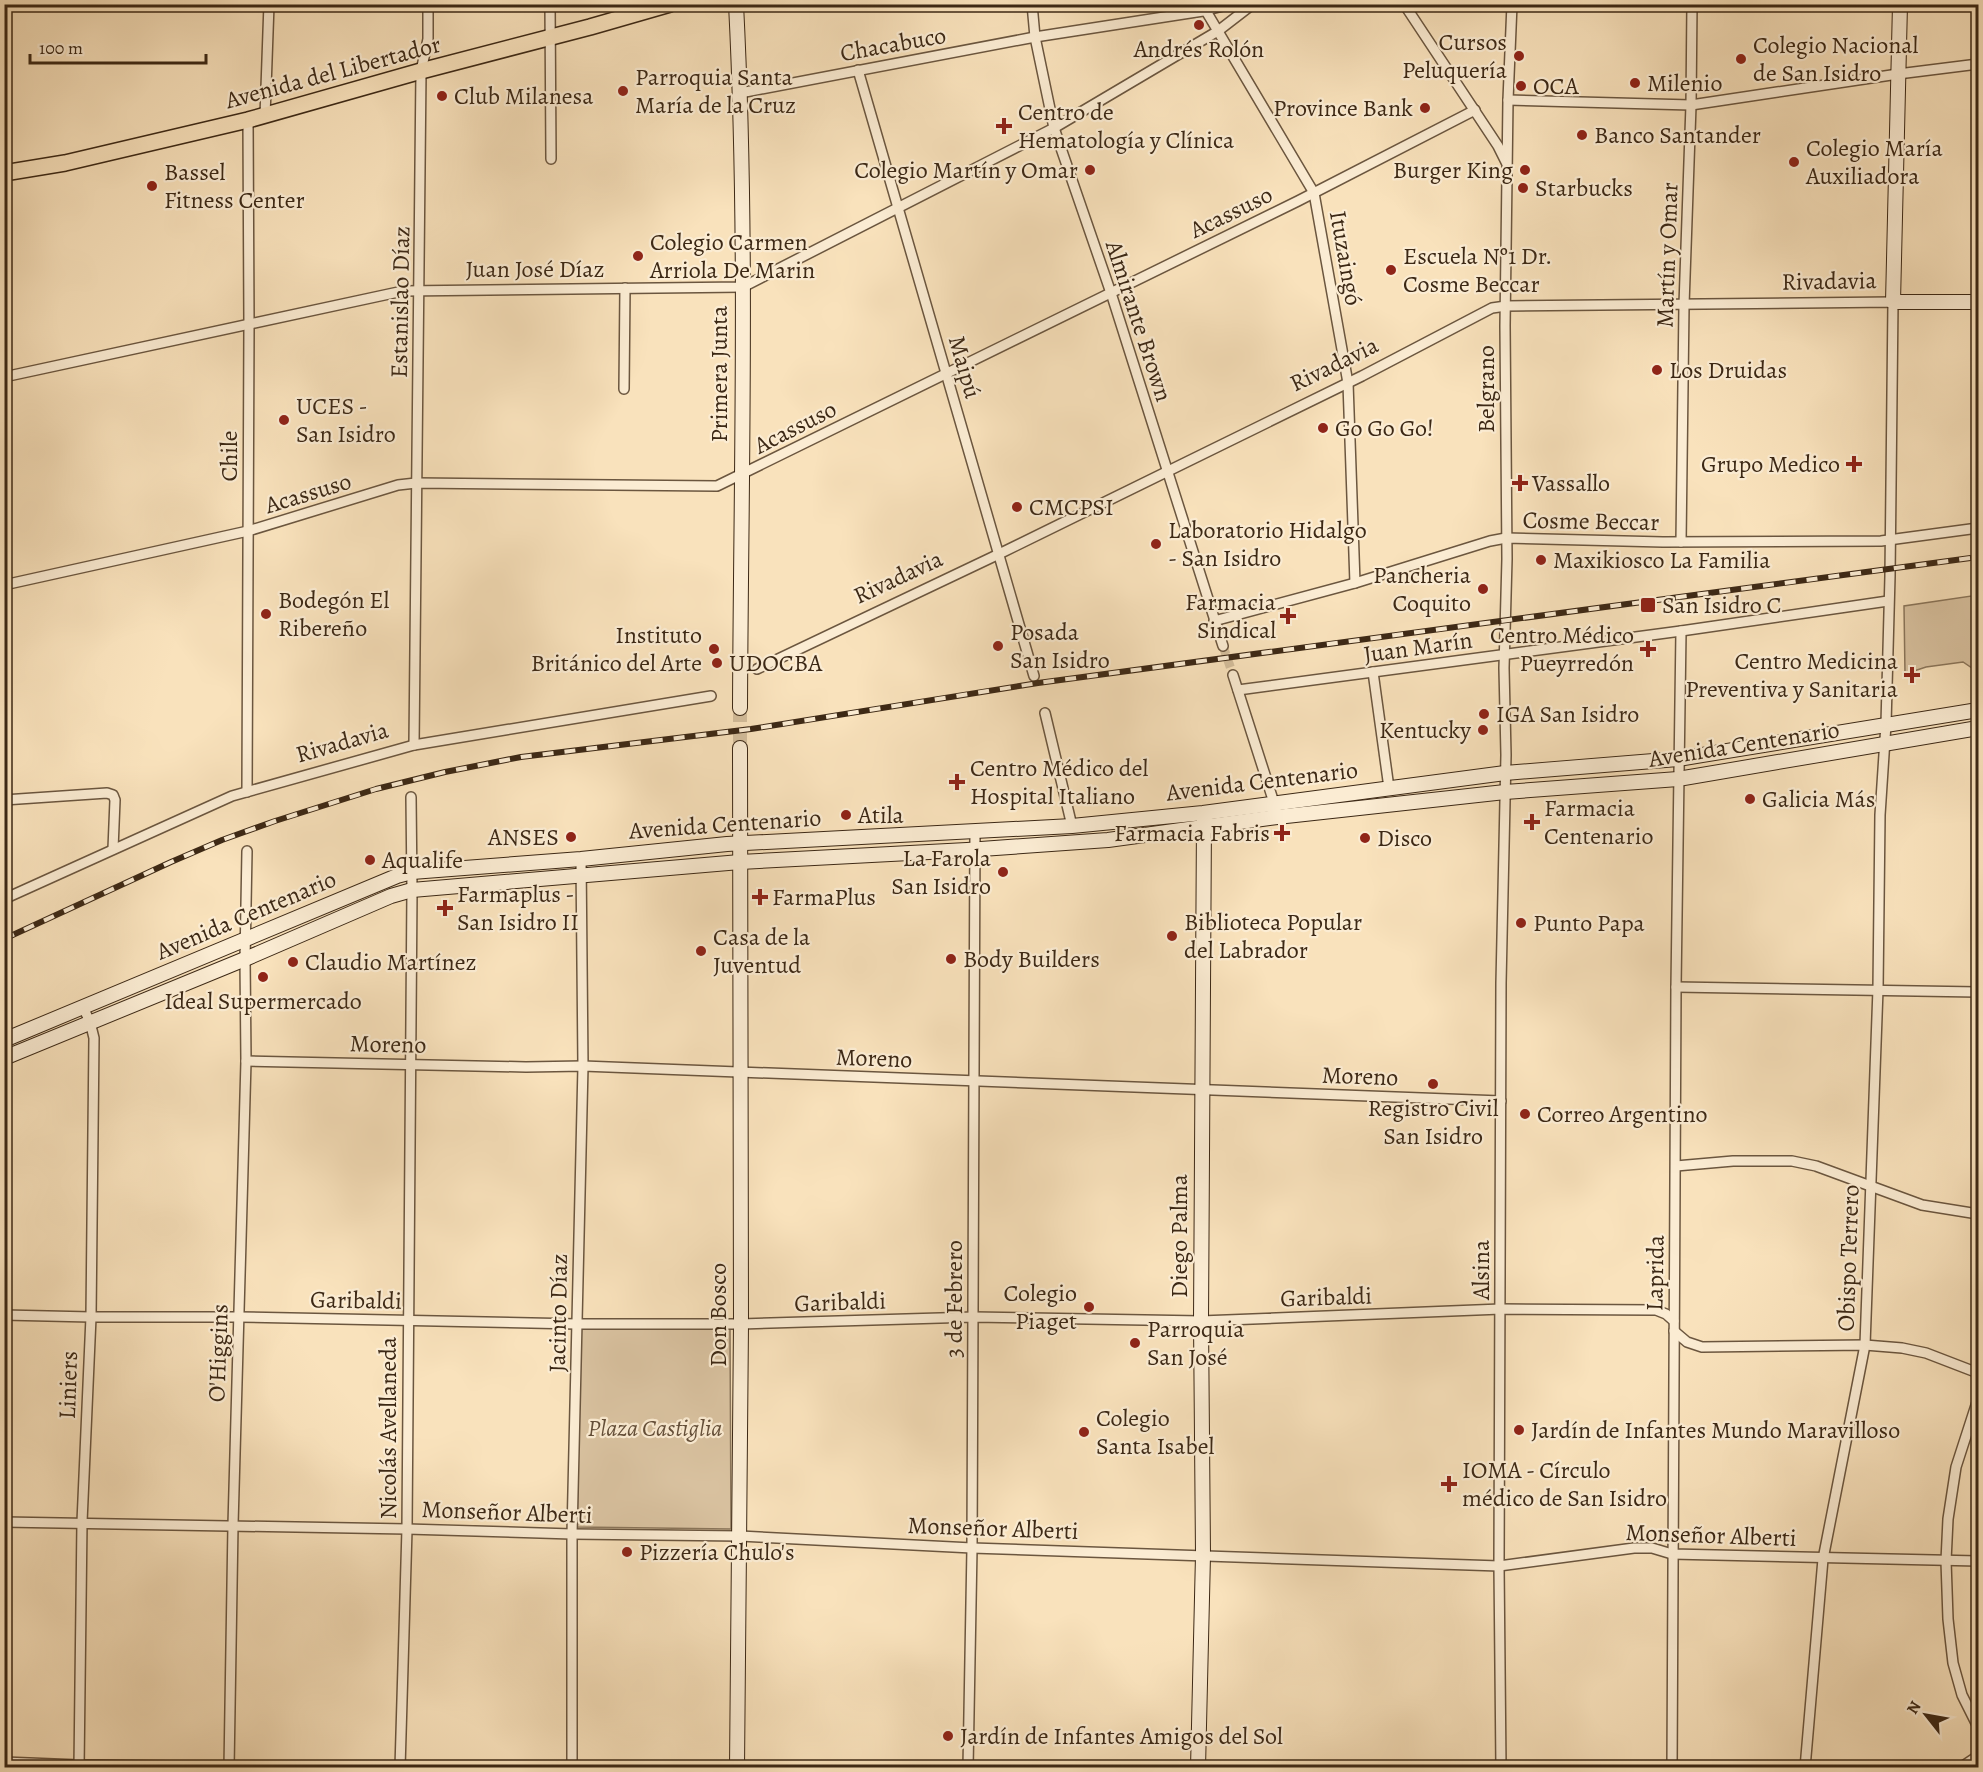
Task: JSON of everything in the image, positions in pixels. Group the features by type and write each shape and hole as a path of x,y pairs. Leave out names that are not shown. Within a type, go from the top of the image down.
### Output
{"main road":[{"name":"Avenida del Libertador","path":"5,173 65,163 265,116 670,4"},
{"name":"Primera Junta","path":"736,4 740,93 742,287 740,708"},
{"path":"1893,302 1900,4"},
{"name":"Rivadavia","path":"1893,302 1978,302"},
{"name":"Avenida Centenario","path":"1276,811 1389,788 1505,773 1678,759 1978,710"},
{"name":"Avenida Centenario","path":"4,1040 397,876 412,872 581,859 740,843 1204,820 1276,811 1678,779 1978,728"},
{"path":"740,748 740,862"},
{"name":"Avenida Centenario","path":"4,1058 391,896 412,890 740,862 1108,840 1204,820"},
{"name":"Diego Palma","path":"1198,1767 1203,1555 1201,1321 1204,820"},
{"name":"Don Bosco","path":"737,1767 741,1324 740,862"}],"street":[{"path":"265,116 268,4"},
{"name":"Estanislao Díaz","path":"414,745 421,71 428,39 428,4"},
{"path":"550,4 551,159"},
{"name":"Almirante Brown","path":"1032,4 1035,38 1054,128 1111,293 1223,646"},
{"name":"Chacabuco","path":"740,93 1231,4"},
{"name":"Juan José Díaz","path":"4,377 403,291 742,287 1054,128 1218,30 1253,4"},
{"path":"1404,4 1475,110 1507,164"},
{"name":"Belgrano","path":"1505,773 1507,164 1512,4"},
{"name":"Martín y Omar","path":"1682,542 1684,305 1692,4"},
{"name":"Ituzaingó","path":"1205,8 1314,193 1348,383 1355,583"},
{"path":"1508,100 1691,105 1978,64"},
{"name":"Maipú","path":"858,70 1034,676"},
{"name":"Acassuso","path":"4,585 248,531 398,485 416,483 717,486 1314,193 1475,110"},
{"name":"Chile","path":"248,120 248,792"},
{"path":"4,242 5,173"},
{"path":"624,389 626,288"},
{"name":"Rivadavia","path":"757,669 999,554 1348,383 1492,308 1893,302"},
{"name":"Obispo Terrero","path":"1804,1767 1822,1559 1865,1345 1878,989 1880,815 1886,724 1893,302"},
{"name":"Cosme Beccar","path":"1214,621 1355,583 1506,538 1682,542 1890,540 1978,528"},
{"name":"Juan Marín","path":"1238,690 1888,601"},
{"path":"1678,779 1681,631"},
{"path":"1373,672 1389,788"},
{"path":"1233,675 1276,811"},
{"name":"Rivadavia","path":"4,899 232,796 414,745 711,696"},
{"path":"1045,713 1071,826"},
{"name":"Alsina","path":"1501,1767 1499,1566 1501,983 1505,773"},
{"name":"Laprida","path":"1672,1767 1678,779"},
{"path":"4,800 107,793 113,795 115,800 113,849"},
{"path":"411,797 412,872"},
{"name":"3 de Febrero","path":"968,1767 974,1317 975,831"},
{"path":"245,940 247,850"},
{"name":"Jacinto Díaz","path":"572,1767 572,1534 583,1066 581,859"},
{"name":"Nicolás Avellaneda","path":"400,1767 407,1528 412,872"},
{"name":"O'Higgins","path":"229,1767 233,1525 246,1061 245,940"},
{"path":"1676,987 1978,992"},
{"name":"Liniers","path":"79,1766 82,1522 91,1317 94,1038 83,1007"},
{"name":"Moreno","path":"246,1061 526,1068 583,1066 1501,1101"},
{"path":"1676,1166 1733,1161 1792,1161 1816,1166 1922,1205 1978,1214"},
{"name":"Garibaldi","path":"4,1315 577,1324 741,1324 974,1317 1201,1321 1501,1309 1656,1310 1666,1314 1674,1321"},
{"path":"1674,1331 1687,1342 1702,1347 1865,1345 1902,1348 1926,1353 1978,1373"},
{"path":"1978,1400 1956,1467 1948,1519 1946,1561 1948,1619 1953,1663 1962,1695 1978,1727"},
{"name":"Monseñor Alberti","path":"4,1522 740,1536 972,1548 1499,1566 1634,1548 1652,1548 1672,1554 1978,1561"},
{"path":"1960,1767 1978,1756"},
{"path":"4,1762 79,1766 350,1767"}],"green space":[{"path":"1978,595 1978,672 1963,662 1926,667 1905,674 1904,606"},
{"name":"Plaza Castiglia","path":"580,1328 730,1329 731,1529 577,1527"}],"tunnel":[{"path":"1223,646 1233,675"},
{"path":"740,708 740,748"}],"railway":[{"path":"4,939 171,862 275,821 376,789 521,757 751,729 1038,683 1978,557"}],"place":[{"name":"Andrés Rolón","path":"1199,25"},
{"name":"Cursos Peluquería","path":"1519,56"},
{"name":"Colegio Nacional de San Isidro","path":"1741,59"},
{"name":"Milenio","path":"1635,83"},
{"name":"OCA","path":"1521,86"},
{"name":"Parroquia Santa María de la Cruz","path":"623,91"},
{"name":"Club Milanesa","path":"442,96"},
{"name":"Province Bank","path":"1425,108"},
{"name":"Centro de Hematología y Clínica","path":"1004,126"},
{"name":"Banco Santander","path":"1582,135"},
{"name":"Colegio María Auxiliadora","path":"1794,162"},
{"name":"Colegio Martín y Omar","path":"1090,170"},
{"name":"Burger King","path":"1525,170"},
{"name":"Bassel Fitness Center","path":"152,186"},
{"name":"Starbucks","path":"1523,188"},
{"name":"Colegio Carmen Arriola De Marin","path":"638,256"},
{"name":"Escuela Nº1 Dr. Cosme Beccar","path":"1391,270"},
{"name":"Los Druidas","path":"1657,370"},
{"name":"UCES - San Isidro","path":"284,420"},
{"name":"Go Go Go!","path":"1323,428"},
{"name":"Grupo Medico","path":"1854,464"},
{"name":"Vassallo","path":"1520,483"},
{"name":"CMCPSI","path":"1017,507"},
{"name":"Laboratorio Hidalgo - San Isidro","path":"1156,544"},
{"name":"Maxikiosco La Familia","path":"1541,560"},
{"name":"Pancheria Coquito","path":"1483,589"},
{"name":"San Isidro C","path":"1648,605"},
{"name":"Bodegón El Ribereño","path":"266,614"},
{"name":"Farmacia Sindical","path":"1288,616"},
{"name":"Posada San Isidro","path":"998,646"},
{"name":"Instituto Británico del Arte","path":"714,649"},
{"name":"Centro Médico Pueyrredón","path":"1648,649"},
{"name":"UDOCBA","path":"717,663"},
{"name":"Centro Medicina Preventiva y Sanitaria","path":"1912,675"},
{"name":"IGA San Isidro","path":"1484,714"},
{"name":"Kentucky","path":"1483,730"},
{"name":"Centro Médico del Hospital Italiano","path":"957,782"},
{"name":"Galicia Más","path":"1750,799"},
{"name":"Atila","path":"846,815"},
{"name":"Farmacia Centenario","path":"1532,822"},
{"name":"Farmacia Fabris","path":"1282,833"},
{"name":"ANSES","path":"571,837"},
{"name":"Disco","path":"1365,838"},
{"name":"Aqualife","path":"370,860"},
{"name":"La Farola San Isidro","path":"1003,872"},
{"name":"FarmaPlus","path":"760,897"},
{"name":"Farmaplus - San Isidro II","path":"445,908"},
{"name":"Punto Papa","path":"1521,923"},
{"name":"Biblioteca Popular del Labrador","path":"1172,936"},
{"name":"Casa de la Juventud","path":"701,951"},
{"name":"Body Builders","path":"951,959"},
{"name":"Claudio Martínez","path":"293,962"},
{"name":"Ideal Supermercado","path":"263,977"},
{"name":"Registro Civil San Isidro","path":"1433,1084"},
{"name":"Correo Argentino","path":"1525,1114"},
{"name":"Colegio Piaget","path":"1089,1307"},
{"name":"Parroquia San José","path":"1135,1343"},
{"name":"Jardín de Infantes Mundo Maravilloso","path":"1519,1430"},
{"name":"Colegio Santa Isabel","path":"1084,1432"},
{"name":"IOMA - Círculo médico de San Isidro","path":"1449,1484"},
{"name":"Pizzería Chulo's","path":"627,1552"},
{"name":"Jardín de Infantes Amigos del Sol","path":"948,1736"}]}
